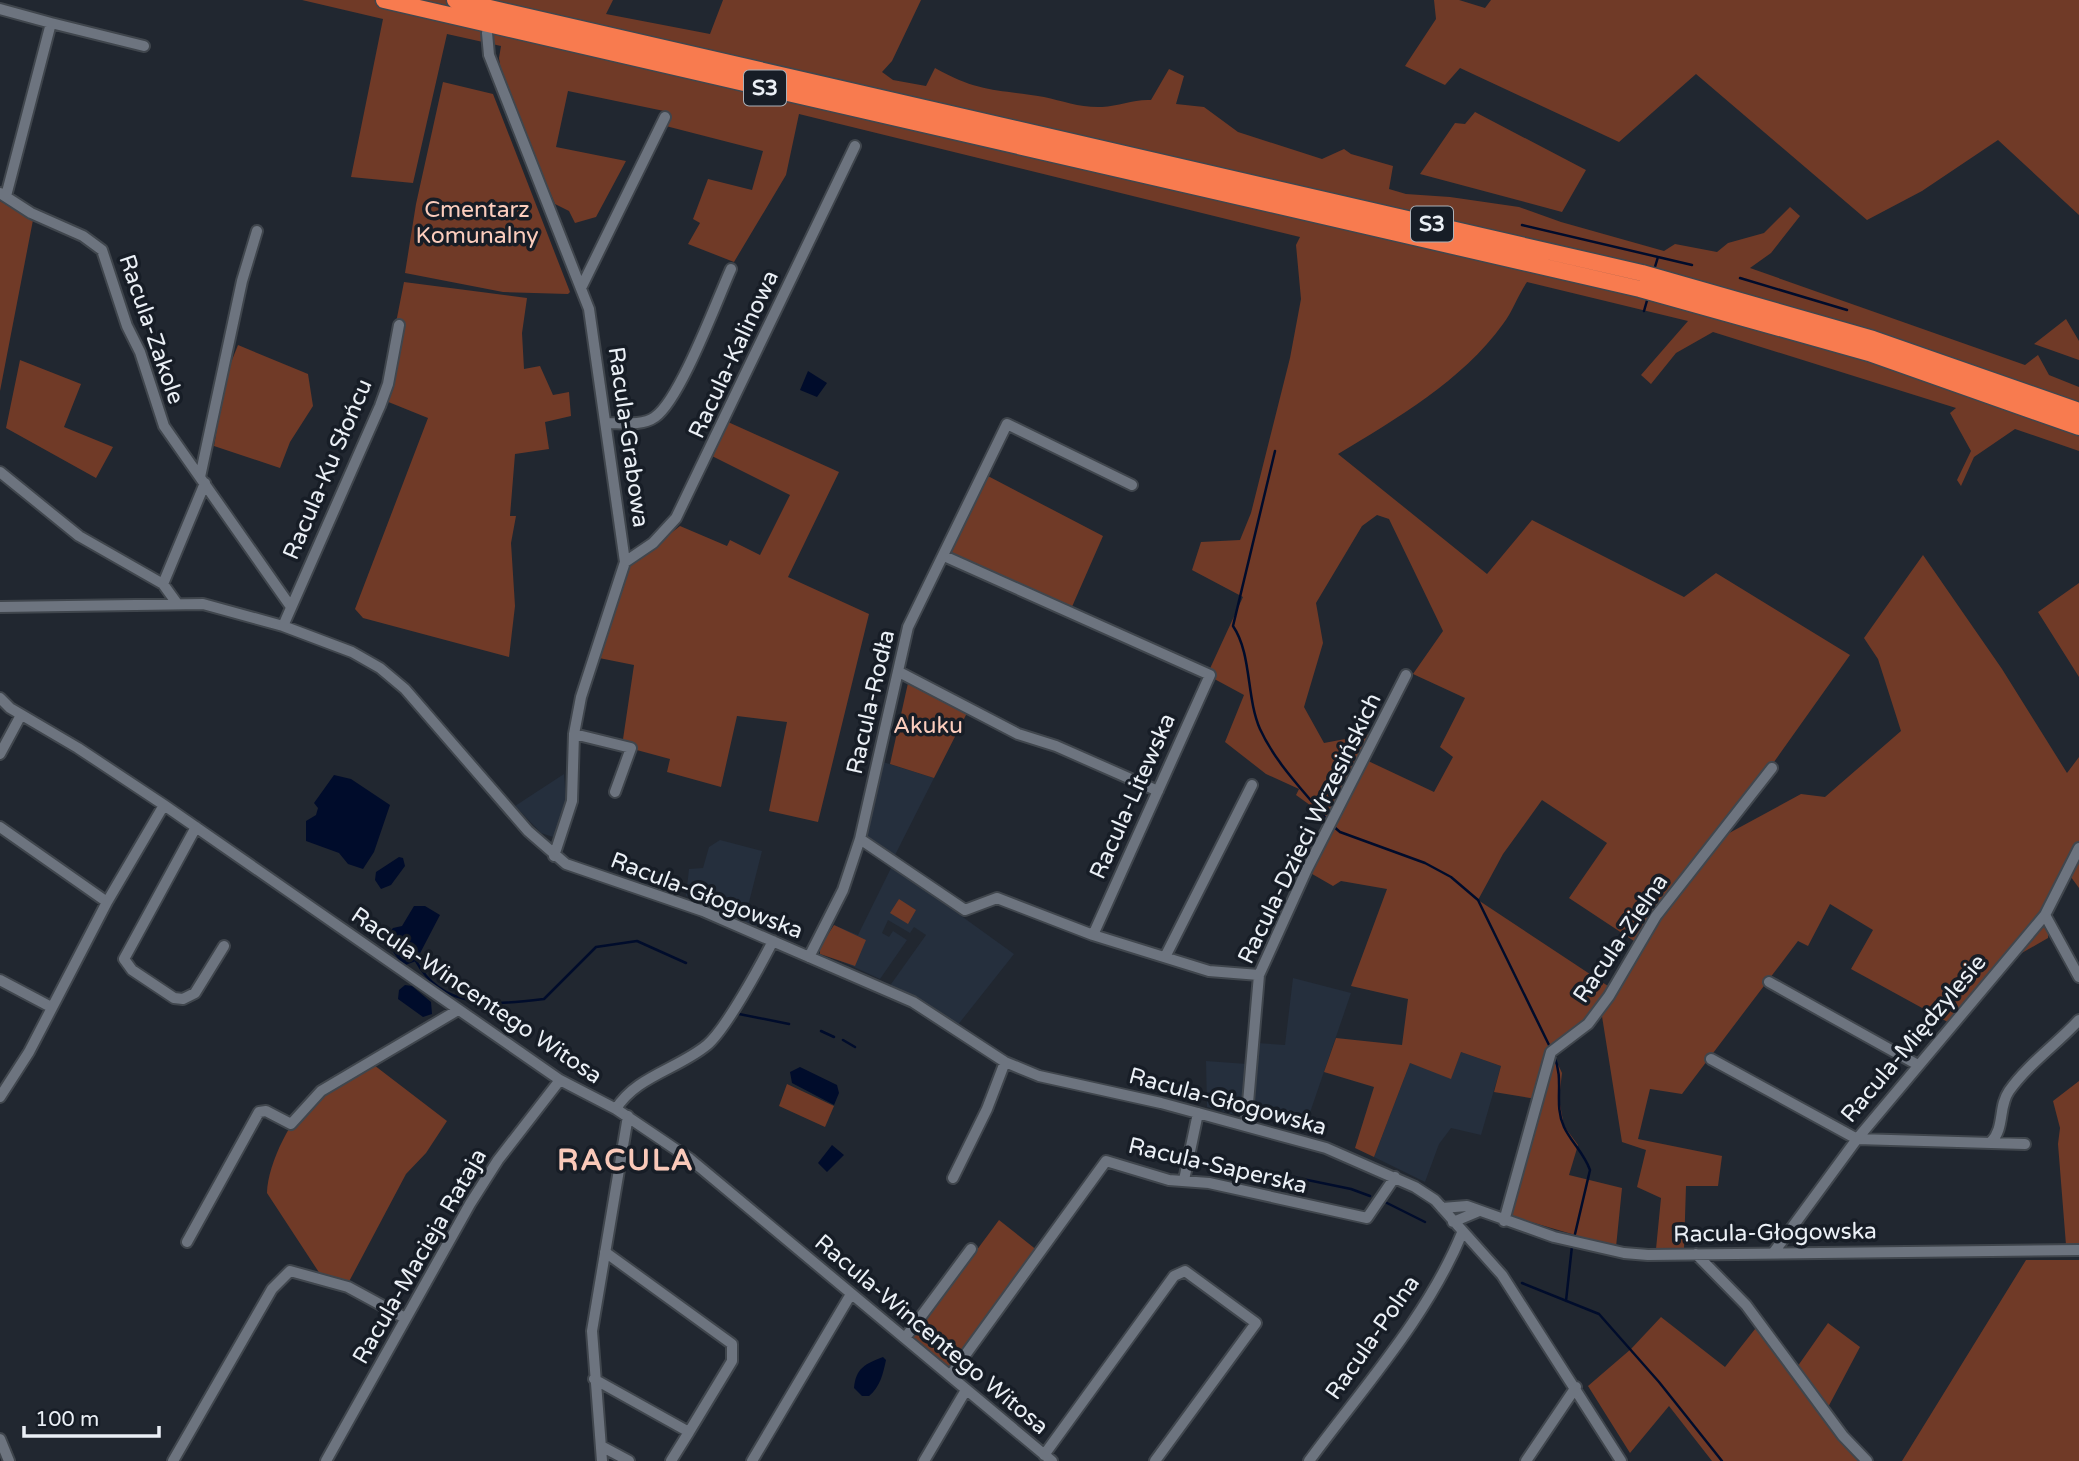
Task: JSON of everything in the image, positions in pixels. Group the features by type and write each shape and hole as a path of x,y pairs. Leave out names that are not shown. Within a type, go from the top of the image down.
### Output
{"highway":[{"name":"S3","path":"384,0 1153,168"},
{"name":"S3","path":"455,0 1873,339 2079,411"},
{"name":"S3","path":"1710,299 2079,428"}],"street":[{"path":"0,9 144,46"},
{"path":"4,194 51,23"},
{"name":"Racula-Grabowa","path":"487,33 489,55 583,286 608,424 625,562 590,662 574,734 572,801 554,856"},
{"path":"583,286 665,117"},
{"name":"Racula-Kalinowa","path":"625,562 653,543 676,519 855,146"},
{"name":"Racula-Zakole","path":"4,194 31,213 83,236 102,250 127,326 141,352 162,422 291,607"},
{"path":"163,584 203,480 242,281 257,231"},
{"path":"608,424 645,422 662,412 685,370 731,269"},
{"name":"Racula-Ku Słońcu","path":"283,626 380,406 388,384 399,325"},
{"name":"Racula-Rodła","path":"809,957 843,890 860,839 908,627 1007,424 1132,485"},
{"path":"0,472 79,536 163,584 176,602"},
{"name":"Racula-Litewska","path":"944,556 1210,675 1093,935"},
{"name":"Racula-Głogowska","path":"0,607 176,602 203,604 283,626 352,652 393,679 436,723 528,831 554,856 579,870 668,898 926,1008 1005,1062 1059,1082 1198,1113 1342,1153 1426,1192 1502,1275 1621,1461"},
{"path":"899,671 1017,734 1056,746 1158,791"},
{"name":"Racula-Dzieci Wrzesińskich","path":"1246,1126 1259,975 1307,869 1406,675"},
{"name":"Racula-Wincentego Witosa","path":"0,698 21,715 78,748 164,805 559,1080 628,1116 690,1159 1048,1458 1174,1276 1185,1272 1192,1273 1256,1323 1155,1461"},
{"path":"0,754 21,715"},
{"path":"574,734 631,748 615,792"},
{"name":"Racula-Zielna","path":"1504,1221 1553,1050 1588,1024 1609,996 1656,916 1772,768"},
{"path":"1165,957 1252,785"},
{"path":"0,1097 23,1062 107,902 164,805"},
{"path":"0,827 107,902"},
{"path":"196,827 124,959 132,970 174,998 183,999 195,993 223,946"},
{"path":"860,839 965,910 997,898 1093,935 1209,971 1259,975"},
{"name":"Racula-Międzylesie","path":"1774,1252 1857,1139 2045,915 2079,848"},
{"path":"2045,915 2079,977"},
{"path":"616,1109 625,1093 674,1067 715,1038 773,942"},
{"path":"0,980 51,1007"},
{"path":"1769,982 1918,1065"},
{"path":"187,1242 259,1112 266,1111 291,1124 321,1091 458,1010"},
{"path":"1991,1142 2000,1129 2008,1093 2056,1040 2079,1020"},
{"path":"1712,1059 1857,1139 2025,1144"},
{"path":"953,1178 987,1109 1005,1062"},
{"name":"Racula-Macieja Rataja","path":"326,1461 405,1318 498,1160 559,1080"},
{"path":"1184,1180 1198,1113"},
{"path":"602,1461 592,1331 628,1116"},
{"name":"Racula-Saperska","path":"950,1376 1103,1163 1108,1161 1168,1180 1209,1183 1367,1218 1395,1177"},
{"name":"Racula-Głogowska","path":"1442,1208 1457,1205 1504,1221 1624,1253 2079,1250"},
{"path":"1453,1222 1477,1212"},
{"name":"Racula-Polna","path":"1309,1461 1409,1325 1451,1259 1462,1233"},
{"path":"905,1338 971,1249"},
{"path":"605,1252 732,1344 732,1361 671,1461"},
{"path":"1696,1254 1746,1305 1843,1436 1867,1461"},
{"path":"173,1461 272,1289 290,1271 348,1287 405,1318"},
{"path":"752,1461 851,1294"},
{"path":"594,1379 689,1432"},
{"path":"1526,1461 1576,1387"},
{"path":"924,1461 966,1390"},
{"path":"0,1438 9,1461"},
{"path":"601,1446 629,1461"}],"shaded area":[{"path":"883,762 934,778 894,857 866,837"},
{"path":"564,774 566,801 558,832 553,837 541,833 515,806"},
{"path":"720,840 762,851 746,914 759,919 757,927 686,896 689,869 703,868 709,847"},
{"path":"892,866 1014,954 957,1026 889,987 926,935 914,927 910,933 888,920 882,933 889,937 893,931 907,940 880,979 819,951 834,925 858,935"},
{"path":"1293,978 1351,993 1304,1130 1282,1122 1257,1120 1259,1105 1251,1103 1257,1043 1285,1045"},
{"path":"1461,1052 1501,1066 1481,1135 1451,1128 1439,1144 1425,1182 1374,1157 1410,1063 1451,1078"},
{"path":"1206,1061 1247,1064 1246,1095 1241,1112 1235,1115 1207,1107"}],"green space":[{"path":"302,0 613,0 606,14 710,34 723,0 921,0 892,61 882,72 893,80 926,86 935,68 964,82 989,89 1102,107 1151,100 1169,69 1184,76 1176,104 1204,107 1238,132 1322,159 1344,149 1351,154 1393,166 1389,189 1406,194 1519,207 1561,222 1664,251 1675,244 1717,252 1728,243 1764,233 1790,207 1800,216 1771,253 1750,268 2025,365 2038,355 2049,375 2079,387 2079,451 2015,429 1974,457 1961,486 1957,480 1971,451 1950,413 1956,408 1713,332 1676,353 1651,384 1641,375 1688,321 1527,282 1503,324 1487,345 1468,363 1427,397 1338,454 1487,574 1532,520 1684,597 1716,573 1850,655 1720,838 1801,794 1825,797 1901,731 1878,659 1864,638 1923,555 2002,669 2067,773 2079,757 2079,888 2068,873 2050,914 2048,938 2020,954 1955,1026 1851,969 1873,930 1830,904 1808,946 1798,941 1682,1094 1650,1089 1638,1139 1722,1156 1718,1186 1686,1186 1684,1249 1656,1249 1661,1198 1637,1187 1646,1150 1622,1142 1601,1010 1552,1052 1562,1073 1559,1099 1564,1126 1578,1145 1569,1175 1622,1188 1616,1247 1510,1216 1542,1100 1494,1092 1501,1066 1461,1052 1451,1079 1410,1063 1374,1157 1355,1148 1374,1087 1324,1072 1336,1038 1402,1045 1408,999 1351,986 1387,889 1341,881 1333,886 1307,871 1331,824 1296,795 1299,789 1266,774 1225,742 1244,695 1207,675 1243,597 1192,570 1201,542 1240,540 1251,513 1290,358 1301,299 1296,245 1300,237 799,114 786,175 734,262 688,244 700,223 693,219 708,179 752,190 763,151 658,124 664,111 568,91 556,147 626,161 596,217 575,223 569,211 555,204 502,78 499,58 501,46 447,34 413,183 351,177 383,19","holes":["1377,515 1389,519 1443,631 1413,674 1465,698 1440,747 1453,757 1434,792 1366,760 1377,733 1324,743 1304,707 1323,643 1316,603 1362,526","1542,800 1607,843 1569,898 1640,945 1614,990 1478,900 1503,854"]},
{"path":"1434,0 1459,0 1485,8 1491,0 2079,0 2079,215 1998,140 1922,191 1867,220 1696,74 1619,142 1460,68 1445,85 1405,66 1436,19"},
{"name":"Cmentarz Komunalny","path":"443,82 493,94 570,292 568,294 503,292 405,273 416,204"},
{"path":"1475,112 1586,170 1562,212 1420,174 1455,123 1465,124"},
{"path":"0,201 33,220 0,391"},
{"path":"404,282 527,298 522,333 524,369 540,366 553,395 569,392 571,416 545,422 549,449 515,454 510,516 516,516 511,543 515,606 509,657 363,618 355,609 428,418 381,399"},
{"path":"2066,319 2079,341 2079,360 2034,344"},
{"path":"238,345 308,374 313,406 290,442 280,468 214,446 226,375"},
{"path":"20,360 81,384 64,427 113,447 96,478 6,428"},
{"path":"728,422 839,472 788,577 869,614 818,822 769,811 787,722 737,716 721,787 667,772 670,759 622,746 634,665 599,658 630,565 680,526 727,546 730,540 760,555 790,495 712,456"},
{"path":"986,475 1103,536 1071,609 948,554"},
{"path":"2079,583 2079,677 2038,612"},
{"name":"Akuku","path":"908,683 968,711 934,778 890,764"},
{"path":"899,899 916,910 908,924 890,913"},
{"path":"834,925 866,940 855,966 820,954 820,947"},
{"path":"370,1062 447,1121 426,1153 406,1174 344,1291 322,1277 267,1193 268,1181 283,1141 306,1104 326,1085"},
{"path":"2079,1081 2079,1245 2066,1245 2058,1144 2060,1128 2053,1101"},
{"path":"787,1084 834,1106 825,1127 779,1106"},
{"path":"999,1220 1038,1251 959,1360 949,1368 943,1366 911,1339"},
{"path":"2026,1260 2079,1260 2079,1461 1902,1461"},
{"path":"1661,1317 1725,1367 1759,1324 1795,1370 1828,1323 1860,1347 1825,1413 1864,1461 1712,1461 1669,1406 1630,1453 1588,1386 1631,1349"}],"water":[{"path":"808,371 827,383 817,397 800,390"},
{"path":"334,775 351,779 390,805 374,852 363,869 348,864 339,853 306,841 306,821 316,815 318,808 314,803"},
{"path":"399,857 403,858 405,866 391,885 381,889 375,880 376,872"},
{"path":"414,906 425,906 440,915 416,961 403,966 384,939 393,928 402,926"},
{"path":"405,985 412,986 431,1002 432,1014 423,1017 398,999 399,990"},
{"path":"800,1067 837,1085 839,1093 834,1105 792,1083 790,1072"},
{"path":"832,1145 844,1155 827,1172 818,1163"},
{"path":"883,1357 886,1360 878,1384 869,1396 862,1396 854,1388 859,1371"}],"waterway":[{"path":"1522,225 1692,265"},
{"path":"1654,270 1658,257"},
{"path":"1740,278 1847,310"},
{"path":"1644,311 1648,297"},
{"path":"1275,451 1233,626 1243,649 1260,729 1282,766 1328,821"},
{"path":"1333,826 1340,832 1425,863 1451,877 1478,900 1550,1047"},
{"path":"416,961 427,977 440,988 455,996 489,1003 544,999 596,947 637,941 686,963"},
{"path":"734,1013 789,1024"},
{"path":"821,1031 834,1037"},
{"path":"843,1040 855,1047"},
{"path":"1554,1056 1559,1074 1561,1118 1590,1170 1575,1234"},
{"path":"1269,1172 1351,1189 1370,1196"},
{"path":"1385,1202 1425,1222"},
{"path":"1566,1301 1572,1246"},
{"path":"1522,1283 1599,1314 1659,1382 1722,1461"}],"district":[{"name":"RACULA","path":"626,1160"}]}
